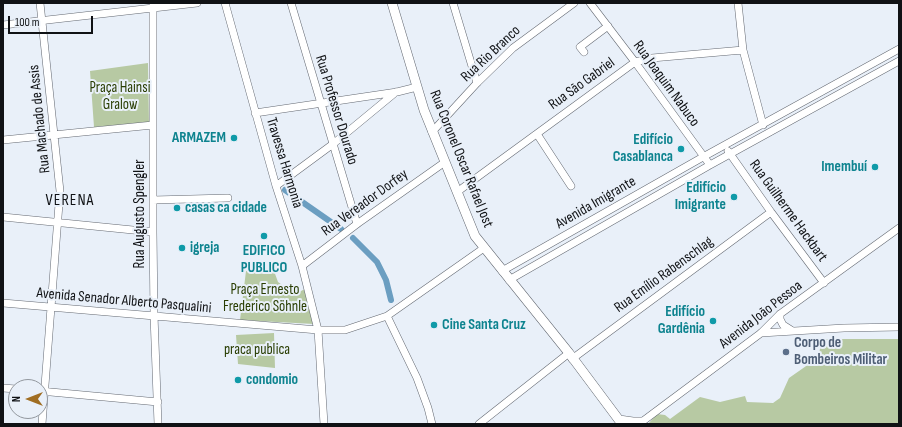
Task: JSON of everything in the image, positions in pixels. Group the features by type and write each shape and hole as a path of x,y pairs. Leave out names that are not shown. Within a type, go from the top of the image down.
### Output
{"main road":[{"name":"Rua Coronel Oscar Rafael Jost","path":"392,3 432,132 475,236 571,356 620,422"},
{"path":"620,422 640,423"}],"street":[{"name":"Rua Machado de Assis","path":"40,3 60,191 51,308 43,379"},
{"path":"3,25 43,21 153,5 197,3"},
{"name":"Travessa Harmonia","path":"225,3 276,186 302,266 318,330 324,424"},
{"name":"Rua Professor Dourado","path":"291,3 357,224"},
{"path":"453,3 477,82"},
{"name":"Rua Rio Branco","path":"432,132 477,82 513,48 574,3"},
{"name":"Rua Joaquim Nabuco","path":"590,3 635,62 703,157"},
{"path":"738,3 743,50 763,125"},
{"name":"Rua Augusto Spengler","path":"153,5 153,232 158,424"},
{"path":"584,52 580,47 608,26"},
{"name":"Avenida Imigrante","path":"502,271 703,157 899,49"},
{"name":"Rua São Gabriel","path":"457,192 635,62 652,58 743,50"},
{"name":"Avenida Imigrante","path":"509,280 710,165 899,61"},
{"path":"255,113 397,92 417,87"},
{"path":"276,186 333,144 397,92"},
{"path":"3,140 153,125"},
{"path":"537,134 572,186"},
{"path":"725,145 731,154"},
{"name":"Rua Guilherme Hackbart","path":"731,154 771,212 824,283"},
{"path":"703,157 710,165"},
{"name":"Rua Vereador Dorfey","path":"302,266 357,224 445,162"},
{"path":"153,200 228,198"},
{"name":"Rua Emílio Rabenschlag","path":"479,424 771,212"},
{"path":"3,217 153,232"},
{"name":"Avenida João Pessoa","path":"640,423 761,333 780,314 899,228"},
{"name":"Avenida Senador Alberto Pasqualini","path":"3,303 318,330 345,330 387,316 484,248"},
{"path":"532,254 538,263"},
{"path":"780,314 780,319 783,325 791,330"},
{"path":"387,316 419,383 432,424"},
{"path":"761,333 791,330 899,327"},
{"path":"48,392 158,402"}],"green space":[{"name":"Praça Hainsi Gralow","path":"148,63 149,124 94,127 90,71"},
{"name":"Praça Ernesto Frederico Söhnle","path":"246,271 274,271 278,282 295,294 305,289 314,324 240,320"},
{"name":"praca publica","path":"274,333 275,368 238,364 236,335"},
{"path":"821,339 899,339 899,424 648,424 657,414 665,415 670,419 700,397 720,402 745,396 747,402 773,403 780,398 789,378 819,357"}],"waterway":[{"path":"285,190 341,229"},
{"path":"353,238 377,262 386,280 391,300"}],"place":[{"name":"ARMAZEM","path":"234,138"},
{"name":"Edifício Casablanca","path":"681,149"},
{"name":"Imembuí","path":"875,167"},
{"name":"Edifício Imigrante","path":"734,197"},
{"name":"casas ca cidade","path":"177,208"},
{"name":"EDIFICO PUBLICO","path":"264,236"},
{"name":"igreja","path":"182,248"},
{"name":"Edifício Gardênia","path":"713,321"},
{"name":"Cine Santa Cruz","path":"434,325"},
{"name":"Corpo de Bombeiros Militar","path":"786,352"},
{"name":"condomio","path":"238,380"}],"district":[{"name":"VERENA","path":"70,201"}]}
